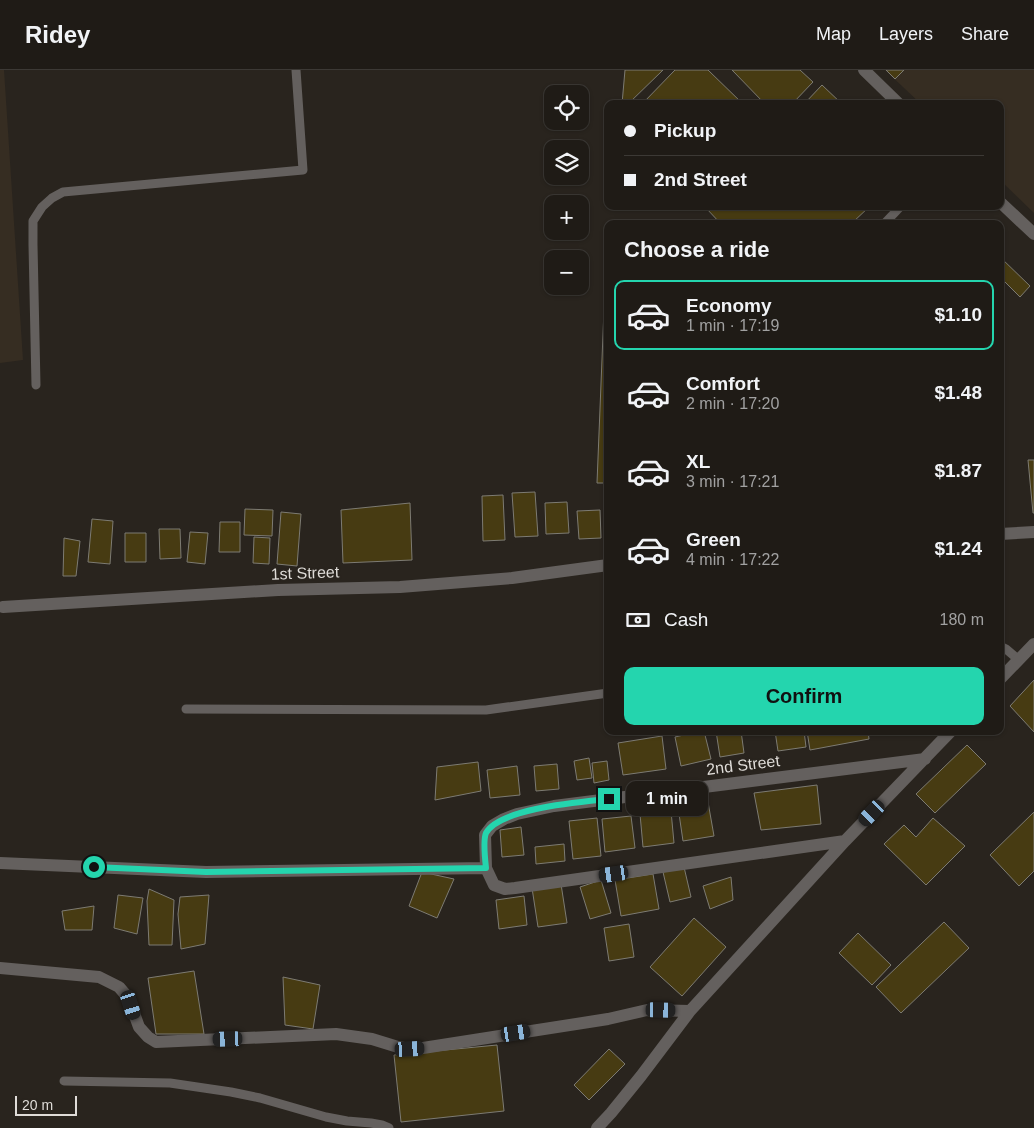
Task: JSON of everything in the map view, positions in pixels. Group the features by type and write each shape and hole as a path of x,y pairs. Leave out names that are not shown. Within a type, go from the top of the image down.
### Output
{"street":[{"path":"864,70 895,100"},
{"path":"1004,206 1034,234"},
{"path":"1004,534 1034,532"},
{"name":"1st Street","path":"3,607 278,590 400,587 512,578 604,565"},
{"path":"1004,676 1034,644"},
{"path":"597,1128 641,1076 690,1010 947,735"},
{"name":"2nd Street","path":"486,868 485,835 492,826 517,814 554,806 924,759"},
{"path":"0,863 206,872 486,868 494,885 505,889 846,841"},
{"path":"0,968 99,977 119,987 131,1005 139,1027 148,1037 156,1042 336,1034 372,1039 410,1049 608,1018 647,1010 690,1010"}],"lane":[{"path":"36,385 33,221 42,207 62,192 303,170 296,70"},
{"path":"888,220 897,210"},
{"path":"1004,648 1019,660"},
{"path":"186,709 486,710 604,694"},
{"path":"64,1081 178,1084 260,1098 326,1117 371,1123 389,1128"}],"shaded area":[{"path":"0,70 4,70 23,360 0,363"},
{"path":"885,70 1034,70 1034,213 1004,184 1004,100 917,100"}],"building":[{"path":"625,70 663,70 632,100 622,100"},
{"path":"675,70 708,70 739,100 646,100"},
{"path":"732,70 800,70 813,82 796,100 761,100"},
{"path":"886,70 904,70 895,79"},
{"path":"822,85 838,100 808,100"},
{"path":"708,210 866,210 855,220 717,220"},
{"path":"1004,261 1030,286 1020,297 1004,281"},
{"path":"604,309 604,483 597,483"},
{"path":"1028,460 1034,460 1034,513 1033,513"},
{"path":"535,492 538,536 515,537 512,493"},
{"path":"503,495 505,540 483,541 482,496"},
{"path":"567,502 569,533 546,534 545,503"},
{"path":"410,503 412,560 343,563 341,510"},
{"path":"245,509 273,510 272,536 244,535"},
{"path":"600,510 601,538 579,539 577,511"},
{"path":"281,512 301,514 297,566 277,564"},
{"path":"92,519 113,521 110,564 88,562"},
{"path":"220,522 240,522 240,552 219,552"},
{"path":"159,529 180,529 181,558 160,559"},
{"path":"190,532 208,533 205,564 187,562"},
{"path":"125,533 146,533 146,562 125,562"},
{"path":"254,537 270,538 269,564 253,563"},
{"path":"64,538 80,541 76,576 63,576"},
{"path":"1034,680 1034,732 1010,706"},
{"path":"705,735 711,759 681,766 675,737"},
{"path":"717,735 742,735 744,753 720,757"},
{"path":"776,735 804,735 806,747 778,751"},
{"path":"808,735 868,735 869,739 810,750"},
{"path":"662,736 666,769 623,775 618,743"},
{"path":"967,745 986,764 935,813 916,794"},
{"path":"589,758 592,778 577,780 574,761"},
{"path":"607,761 609,780 594,783 592,763"},
{"path":"478,762 481,791 435,800 437,767"},
{"path":"557,764 559,789 536,791 534,766"},
{"path":"517,766 520,795 490,798 487,770"},
{"path":"817,785 821,824 761,830 754,793"},
{"path":"708,802 714,836 683,841 678,807"},
{"path":"671,811 674,843 643,847 640,814"},
{"path":"1034,812 1034,871 1019,886 990,855"},
{"path":"631,816 635,848 605,852 602,819"},
{"path":"597,818 601,856 573,859 569,821"},
{"path":"933,818 965,846 926,885 884,844 904,825 916,837"},
{"path":"521,827 524,855 502,857 500,830"},
{"path":"564,844 565,861 536,864 535,847"},
{"path":"684,867 691,897 670,902 663,872"},
{"path":"422,872 454,879 437,918 409,906"},
{"path":"653,874 659,909 621,916 615,880"},
{"path":"731,877 733,900 710,909 703,886"},
{"path":"601,880 611,913 590,919 580,887"},
{"path":"561,884 567,923 538,927 532,888"},
{"path":"149,889 174,900 172,945 149,945 147,901"},
{"path":"118,895 143,898 137,934 114,928"},
{"path":"209,895 205,944 181,949 178,914 180,897"},
{"path":"524,896 527,925 499,929 496,900"},
{"path":"94,906 92,930 65,930 62,911"},
{"path":"694,918 726,947 682,996 650,967"},
{"path":"944,922 969,948 901,1013 876,987"},
{"path":"629,924 634,957 609,961 604,928"},
{"path":"858,933 891,965 872,985 839,953"},
{"path":"194,971 204,1034 156,1034 148,978"},
{"path":"283,977 320,985 313,1029 285,1025"},
{"path":"497,1045 504,1111 401,1122 394,1055"},
{"path":"609,1049 625,1064 589,1100 574,1085"}],"route":[{"path":"94,867 206,872 486,868 485,835 492,826 504,819 517,814 554,806 609,799"}]}
